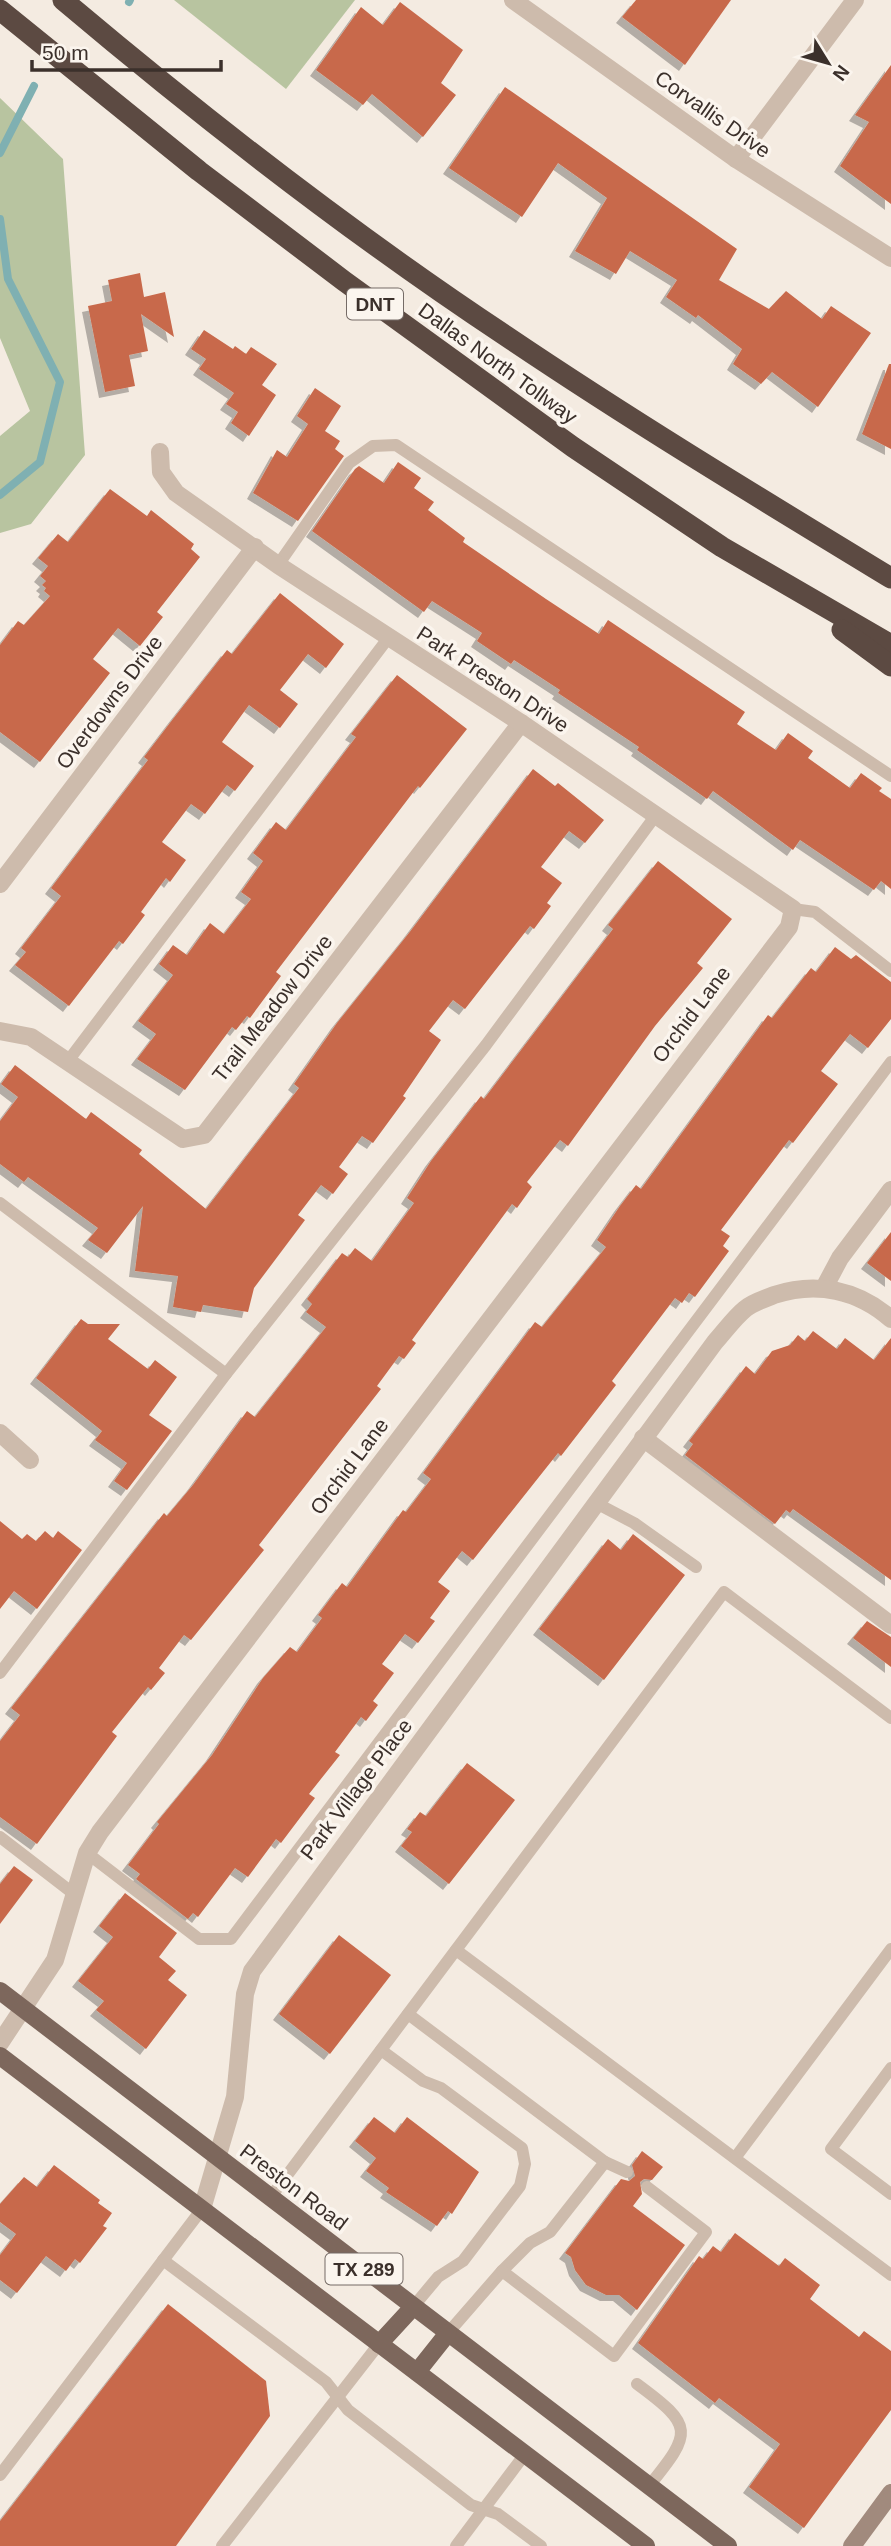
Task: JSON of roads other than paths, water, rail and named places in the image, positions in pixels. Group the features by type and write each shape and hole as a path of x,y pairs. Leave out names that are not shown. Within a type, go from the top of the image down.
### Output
{"highway":[{"name":"Dallas North Tollway","path":"63,0 357,231 503,335 655,435 891,578"},
{"name":"Dallas North Tollway","path":"0,10 199,171 344,281 572,447 766,575 891,645"},
{"path":"766,575 891,666"}],"main road":[{"name":"Preston Road","path":"0,1991 728,2546"},
{"name":"TX 289","path":"0,2056 646,2546"},
{"path":"379,2344 413,2306"},
{"path":"416,2372 447,2333"},
{"path":"852,2546 891,2493"}],"street":[{"name":"Corvallis Drive","path":"513,0 736,159 891,258"},
{"path":"736,159 855,0"},
{"name":"Park Preston Drive","path":"160,452 161,472 176,493 278,565 521,723 793,909"},
{"name":"Overdowns Drive","path":"0,884 255,547"},
{"name":"Trail Meadow Drive","path":"0,1031 31,1037 183,1139 204,1135 521,723"},
{"name":"Orchid Lane","path":"0,2043 55,1960 87,1853 100,1832 777,939 789,927 793,909"},
{"path":"824,1288 840,1258 891,1190"},
{"name":"Park Village Place","path":"202,2209 218,2158 224,2124 235,2097 245,1994 251,1971 715,1342 746,1308 785,1292 824,1288 849,1292 876,1306 891,1320"},
{"path":"0,1433 30,1460"},
{"path":"643,1438 891,1625"}],"lane":[{"path":"278,565 349,463 373,446 396,444 891,776"},
{"path":"68,1061 389,637"},
{"path":"0,1673 226,1374 486,1045 656,815"},
{"path":"793,909 815,912 891,971"},
{"path":"87,1853 199,1939 231,1939 891,1062"},
{"path":"0,1203 226,1374"},
{"path":"596,1503 634,1523 696,1567"},
{"path":"270,2198 724,1592 891,1718"},
{"path":"0,1838 74,1894"},
{"path":"734,2158 891,1949"},
{"path":"456,1950 891,2275"},
{"path":"408,2014 605,2162 626,2172"},
{"path":"381,2050 423,2081 441,2088 522,2148 525,2164 520,2186 463,2261 438,2277 413,2306"},
{"path":"891,2068 831,2149 891,2194"},
{"path":"447,2333 530,2243 550,2232 605,2162"},
{"path":"502,2271 614,2357 706,2232 647,2187"},
{"path":"0,2474 202,2209"},
{"path":"163,2260 326,2382 348,2410 471,2505 498,2514 541,2546"},
{"path":"222,2546 379,2344"},
{"path":"637,2384 671,2409 681,2436 679,2449 649,2486"},
{"path":"456,2546 526,2454"}],"waterway":[{"path":"0,153 34,86"},
{"path":"0,219 8,279 60,382 40,462 0,495"}]}
